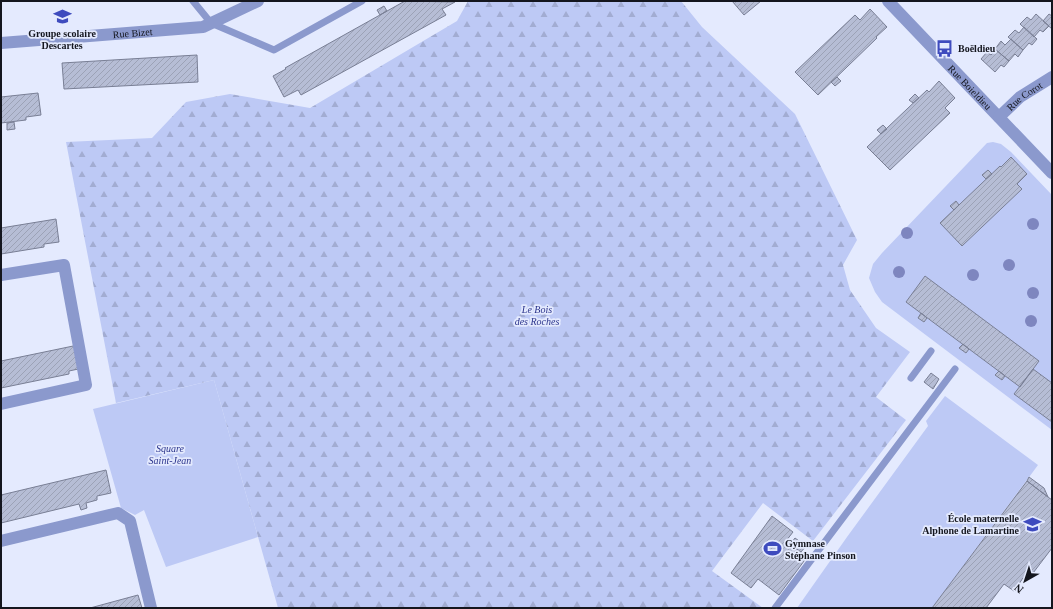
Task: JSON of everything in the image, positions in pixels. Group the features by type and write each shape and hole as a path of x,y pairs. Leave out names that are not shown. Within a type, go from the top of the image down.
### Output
{"street":[{"name":"Rue Bizet","path":"1,43 203,27 258,1"},
{"name":"Rue Boieldieu","path":"888,1 1052,173"},
{"name":"Rue Corot","path":"999,117 1020,97 1052,77"},
{"path":"1,275 64,265 86,386 1,404"},
{"path":"1,541 118,512 130,521 151,608"}],"lane":[{"path":"193,1 211,23 274,50 362,1"},
{"path":"911,378 931,351"},
{"path":"775,608 955,369"}],"green space":[{"name":"Le Bois des Roches","path":"468,1 681,1 702,27 795,114 857,240 843,265 850,290 876,328 910,352 876,397 906,420 813,541 763,503 712,571 763,608 278,608 214,380 116,403 66,142 152,138 186,102 230,94 310,108 457,21"},
{"path":"993,142 1001,144 1011,152 1052,195 1052,430 882,302 875,292 869,278 873,264 882,253 987,143"},
{"name":"Square Saint-Jean","path":"214,380 258,537 166,567 144,510 135,515 121,508 93,409"},
{"path":"945,396 1038,465 932,608 797,608 928,426 926,421"}],"building":[{"path":"405,1 455,2 442,9 446,15 301,95 298,90 284,97 273,76"},
{"path":"732,1 761,1 744,15"},
{"path":"384,6 387,11 380,15 377,10"},
{"path":"870,9 887,27 818,95 795,72 855,15 860,20"},
{"path":"1036,14 1049,26 1043,32 1040,30 1034,37 1020,24 1027,17 1031,20"},
{"path":"1049,14 1052,16 1052,29 1043,21"},
{"path":"1024,27 1037,39 1032,45 1029,43 1023,50 1008,37 1015,30 1019,33"},
{"path":"1011,39 1023,50 1018,57 1015,54 1009,61 995,49 1001,41 1005,45"},
{"path":"996,50 1009,61 1004,67 1001,65 995,72 981,59 987,52 991,55"},
{"path":"197,55 198,82 64,89 62,63"},
{"path":"837,77 841,81 835,86 831,82"},
{"path":"939,81 955,98 945,108 950,113 890,170 867,147 927,90 929,92"},
{"path":"38,93 41,115 26,117 26,120 1,123 1,97"},
{"path":"915,94 919,98 913,103 909,100"},
{"path":"14,122 15,129 7,130 7,123"},
{"path":"883,125 887,129 881,134 877,130"},
{"path":"1011,157 1027,174 1017,184 1022,189 962,246 940,223"},
{"path":"988,170 992,174 986,179 982,175"},
{"path":"956,201 959,205 954,210 950,206"},
{"path":"56,219 59,242 44,244 44,247 1,254 1,228"},
{"path":"925,276 1039,361 1020,387 906,302"},
{"path":"921,313 927,318 924,322 918,318"},
{"path":"963,344 969,349 966,353 959,348"},
{"path":"78,345 83,368 69,371 69,374 1,388 1,361"},
{"path":"1033,369 1052,383 1052,422 1014,394"},
{"path":"999,371 1005,376 1002,380 995,375"},
{"path":"931,373 939,379 933,389 924,382"},
{"path":"106,470 111,493 97,496 97,500 86,503 87,508 81,510 79,504 1,523 1,495"},
{"path":"1029,477 1044,488 1048,497 1027,481"},
{"path":"1027,481 1052,500 1052,548 1027,581 1023,578 1014,591 1004,584 986,608 932,608"},
{"name":"Gymnase Stéphane Pinson","path":"772,516 793,532 786,541 807,557 779,595 758,579 751,588 731,573"},
{"path":"795,538 806,546 801,552 790,544"},
{"path":"138,595 142,608 90,608"}],"place":[{"name":"Groupe scolaire Descartes","path":"62,16"},
{"name":"Boëldieu","path":"945,48"},
{"name":"École maternelle Alphone de Lamartine","path":"1032,524"},
{"name":"Gymnase Stéphane Pinson","path":"772,549"}]}
